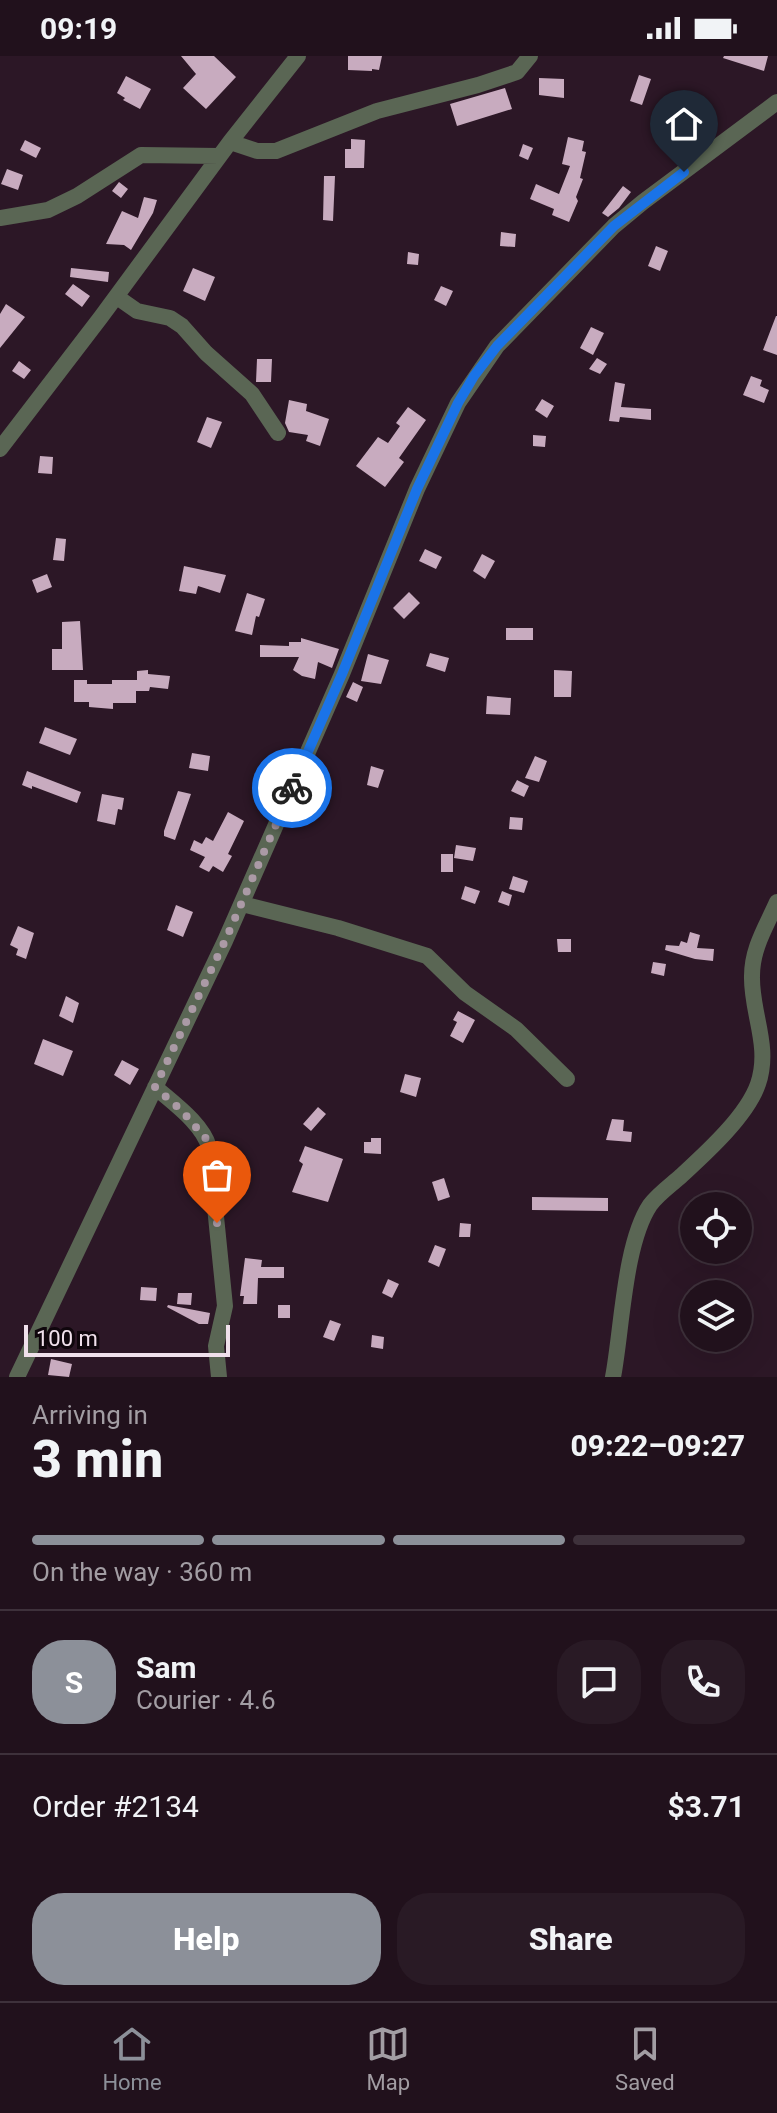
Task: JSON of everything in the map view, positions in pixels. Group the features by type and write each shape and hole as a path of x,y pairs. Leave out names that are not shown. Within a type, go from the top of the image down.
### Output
{"street":[{"path":"0,449 117,297 219,156 298,56"},
{"path":"230,142 257,151 276,151 377,111 517,72 530,56"},
{"path":"17,1377 242,904 342,674 417,489 474,376 497,346 630,212 777,102"},
{"path":"0,218 48,210 77,196 141,155 219,156"},
{"path":"117,297 137,311 174,319 252,394 278,433"},
{"path":"613,1377 634,1249 650,1206 732,1124 750,1102 757,1087 764,1058 753,994 752,964 757,941 777,902"},
{"path":"242,904 324,924 427,956 465,993 516,1029 567,1079"},
{"path":"155,1087 204,1135 209,1147 225,1306 216,1346 219,1377"}],"building":[{"path":"181,56 214,56 236,77 206,109 183,88 196,74"},
{"path":"348,56 382,56 379,70 348,70"},
{"path":"724,56 768,56 764,71"},
{"path":"639,75 651,79 642,105 630,101"},
{"path":"126,76 151,89 140,109 117,93"},
{"path":"539,78 564,79 564,98 539,95"},
{"path":"505,88 512,109 457,126 450,104"},
{"path":"568,137 584,141 582,151 586,152 580,178 583,179 576,197 578,201 569,222 552,215 554,209 530,199 536,184 559,194 570,166 562,164"},
{"path":"351,139 365,140 364,168 345,168 345,149 351,149"},
{"path":"25,140 41,148 36,158 20,150"},
{"path":"523,144 533,148 528,160 519,156"},
{"path":"7,169 23,175 18,190 1,184"},
{"path":"324,176 335,176 333,221 323,220"},
{"path":"119,182 128,189 121,198 112,191"},
{"path":"623,186 631,192 608,217 602,213"},
{"path":"144,197 157,200 153,213 131,250 124,245 106,244 122,211 138,218"},
{"path":"501,232 516,234 515,247 500,246"},
{"path":"656,246 668,251 660,271 648,266"},
{"path":"408,252 419,254 418,265 407,264"},
{"path":"71,268 109,272 108,282 70,277"},
{"path":"193,268 215,277 205,301 183,291"},
{"path":"73,284 90,296 82,307 65,294"},
{"path":"441,286 453,291 446,306 434,300"},
{"path":"6,304 25,317 0,348 0,314"},
{"path":"777,316 777,355 763,350"},
{"path":"591,327 604,333 593,355 580,348"},
{"path":"597,358 607,364 600,374 589,369"},
{"path":"257,359 272,359 271,382 256,382"},
{"path":"19,361 31,370 24,379 12,371"},
{"path":"751,376 762,380 760,386 769,390 764,403 743,395"},
{"path":"615,382 625,384 621,407 651,409 651,420 620,417 619,422 609,421"},
{"path":"542,399 554,406 547,418 535,410"},
{"path":"289,400 307,404 306,411 329,419 320,446 306,441 308,435 289,432 285,423"},
{"path":"408,407 426,420 399,458 404,462 385,487 356,466 378,437 388,443 400,426 396,423"},
{"path":"207,417 222,422 211,448 197,442"},
{"path":"533,435 546,436 545,447 533,446"},
{"path":"40,456 53,457 52,474 38,473"},
{"path":"56,538 66,539 64,561 53,560"},
{"path":"425,549 442,557 436,569 419,561"},
{"path":"482,554 495,561 485,579 473,571"},
{"path":"184,566 226,575 220,593 198,586 196,594 179,591"},
{"path":"47,574 52,587 37,593 32,580"},
{"path":"409,592 420,603 404,619 393,608"},
{"path":"247,593 265,599 259,617 256,616 252,635 235,631"},
{"path":"80,621 83,670 52,670 52,649 62,649 62,622"},
{"path":"506,628 533,628 533,640 506,640"},
{"path":"301,638 339,649 332,668 318,662 315,679 293,670 299,657 260,657 260,645 289,646 289,642 301,642"},
{"path":"430,653 449,658 445,672 426,666"},
{"path":"368,654 389,660 381,684 361,681"},
{"path":"148,670 148,674 170,676 168,689 150,687 149,691 136,691 136,703 113,703 113,709 89,707 89,702 74,702 74,680 87,680 87,684 112,684 112,680 137,680 137,671"},
{"path":"554,670 572,671 571,697 554,697"},
{"path":"353,682 363,687 357,702 346,697"},
{"path":"487,696 511,698 510,715 486,714"},
{"path":"45,727 77,739 70,755 39,743"},
{"path":"192,753 210,756 208,771 189,768"},
{"path":"535,756 547,761 539,782 525,778"},
{"path":"371,766 384,770 378,788 367,785"},
{"path":"27,771 81,792 77,803 22,785"},
{"path":"517,780 529,786 524,797 511,791"},
{"path":"178,791 191,794 175,840 164,836 164,831"},
{"path":"102,794 124,798 115,825 97,821"},
{"path":"228,812 244,821 223,872 213,866 209,872 199,867 205,857 190,850 194,840 202,844 206,837 213,841"},
{"path":"510,817 523,818 522,830 509,829"},
{"path":"456,845 476,848 473,861 454,858"},
{"path":"441,854 453,854 453,872 441,872"},
{"path":"513,876 528,881 524,893 509,889"},
{"path":"465,886 480,891 475,904 461,899"},
{"path":"502,891 512,895 509,906 498,902"},
{"path":"176,905 193,912 183,937 167,930"},
{"path":"18,926 34,933 26,959 16,955 18,949 10,945"},
{"path":"690,932 700,935 697,948 714,949 713,961 665,950 666,945 679,946 681,941 687,943"},
{"path":"557,939 571,939 571,952 558,952"},
{"path":"653,962 666,964 664,976 651,973"},
{"path":"66,996 79,1003 73,1023 59,1016"},
{"path":"458,1011 475,1020 463,1043 450,1036 457,1022 453,1020"},
{"path":"43,1039 73,1051 63,1076 34,1064"},
{"path":"122,1060 139,1069 130,1085 114,1075"},
{"path":"405,1074 421,1078 416,1097 400,1092"},
{"path":"318,1107 326,1114 311,1131 303,1124"},
{"path":"612,1119 624,1120 623,1131 632,1132 631,1142 606,1140"},
{"path":"371,1138 381,1138 381,1154 364,1153 364,1142 371,1142"},
{"path":"305,1146 343,1159 328,1202 292,1192 303,1164 299,1161"},
{"path":"444,1178 450,1197 438,1201 432,1182"},
{"path":"532,1197 608,1198 608,1211 532,1210"},
{"path":"460,1223 471,1224 470,1237 459,1237"},
{"path":"435,1245 446,1249 439,1267 428,1262"},
{"path":"245,1258 262,1260 261,1267 284,1267 284,1278 258,1278 257,1304 243,1304 244,1296 240,1296"},
{"path":"388,1279 399,1284 392,1298 382,1293"},
{"path":"141,1287 157,1288 156,1301 140,1300"},
{"path":"178,1293 192,1293 191,1305 177,1304"},
{"path":"168,1305 210,1313 208,1324 199,1324"},
{"path":"278,1305 290,1305 290,1318 278,1318"},
{"path":"330,1320 341,1324 334,1341 323,1337"},
{"path":"372,1335 384,1337 383,1349 371,1347"},
{"path":"51,1359 72,1364 69,1377 48,1375"}],"way so far":[{"path":"217,1223 208,1141 182,1111 155,1087 225,941 292,788"}],"route":[{"path":"292,788 417,489 474,376 497,346 614,226 684,172"}]}
